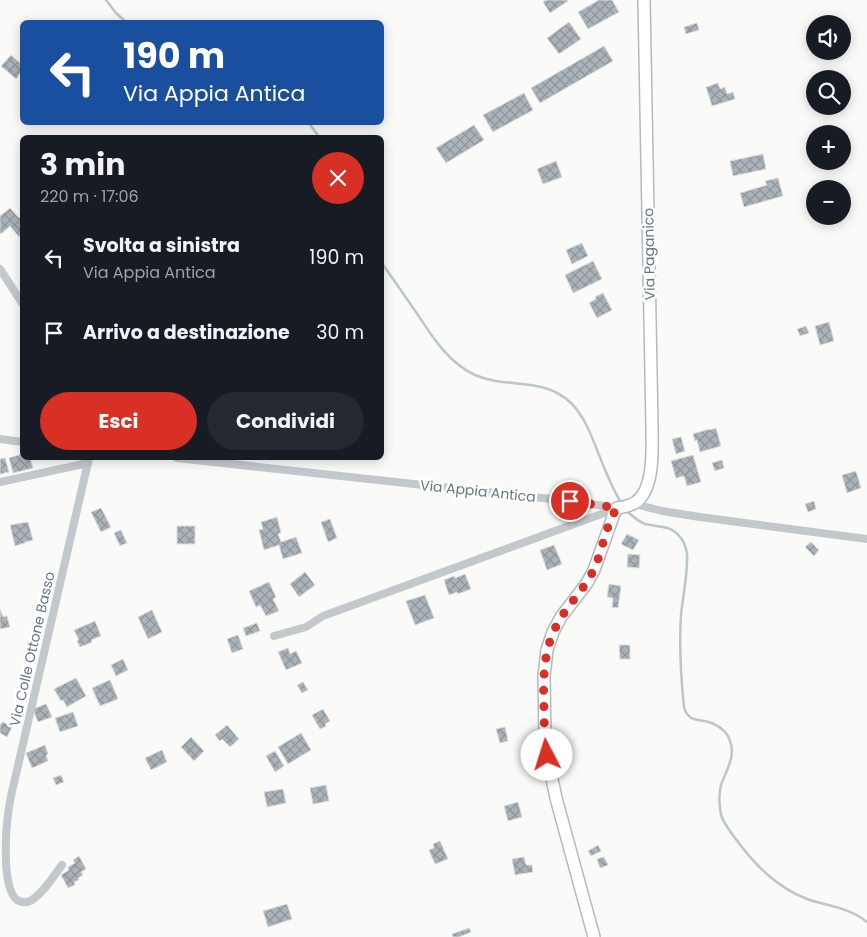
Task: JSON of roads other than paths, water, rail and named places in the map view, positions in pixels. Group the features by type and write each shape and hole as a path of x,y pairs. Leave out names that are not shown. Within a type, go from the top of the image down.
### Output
{"street":[{"name":"Via Paganico","path":"634,504 643,494 648,483 652,442 644,0"},
{"path":"0,269 20,300"},
{"path":"0,439 20,442"},
{"path":"0,482 88,460"},
{"name":"Via Colle Ottone Basso","path":"62,865 43,890 26,903 20,902 8,891 4,875 3,855 10,802 88,460"},
{"name":"Via Appia Antica","path":"195,460 617,508 634,504 700,518 867,539"},
{"path":"584,503 586,520"},
{"path":"274,636 306,626 323,616 617,508"},
{"path":"594,937 548,760 544,721 544,676 547,650 553,632 561,617 594,570 610,520 617,508"}],"waterway":[{"path":"106,0 124,20"},
{"path":"310,125 318,135"},
{"path":"384,266 436,341 457,364 475,375 487,379 549,389 571,403 585,422 610,482 622,504"},
{"path":"627,511 645,524 673,530 684,543 687,554 687,569 680,638 684,707 687,714 692,718 716,725 726,734 730,741 732,747 731,758 721,785 720,796 721,815 725,824 758,866 785,888 807,899 853,913 867,922"}]}
